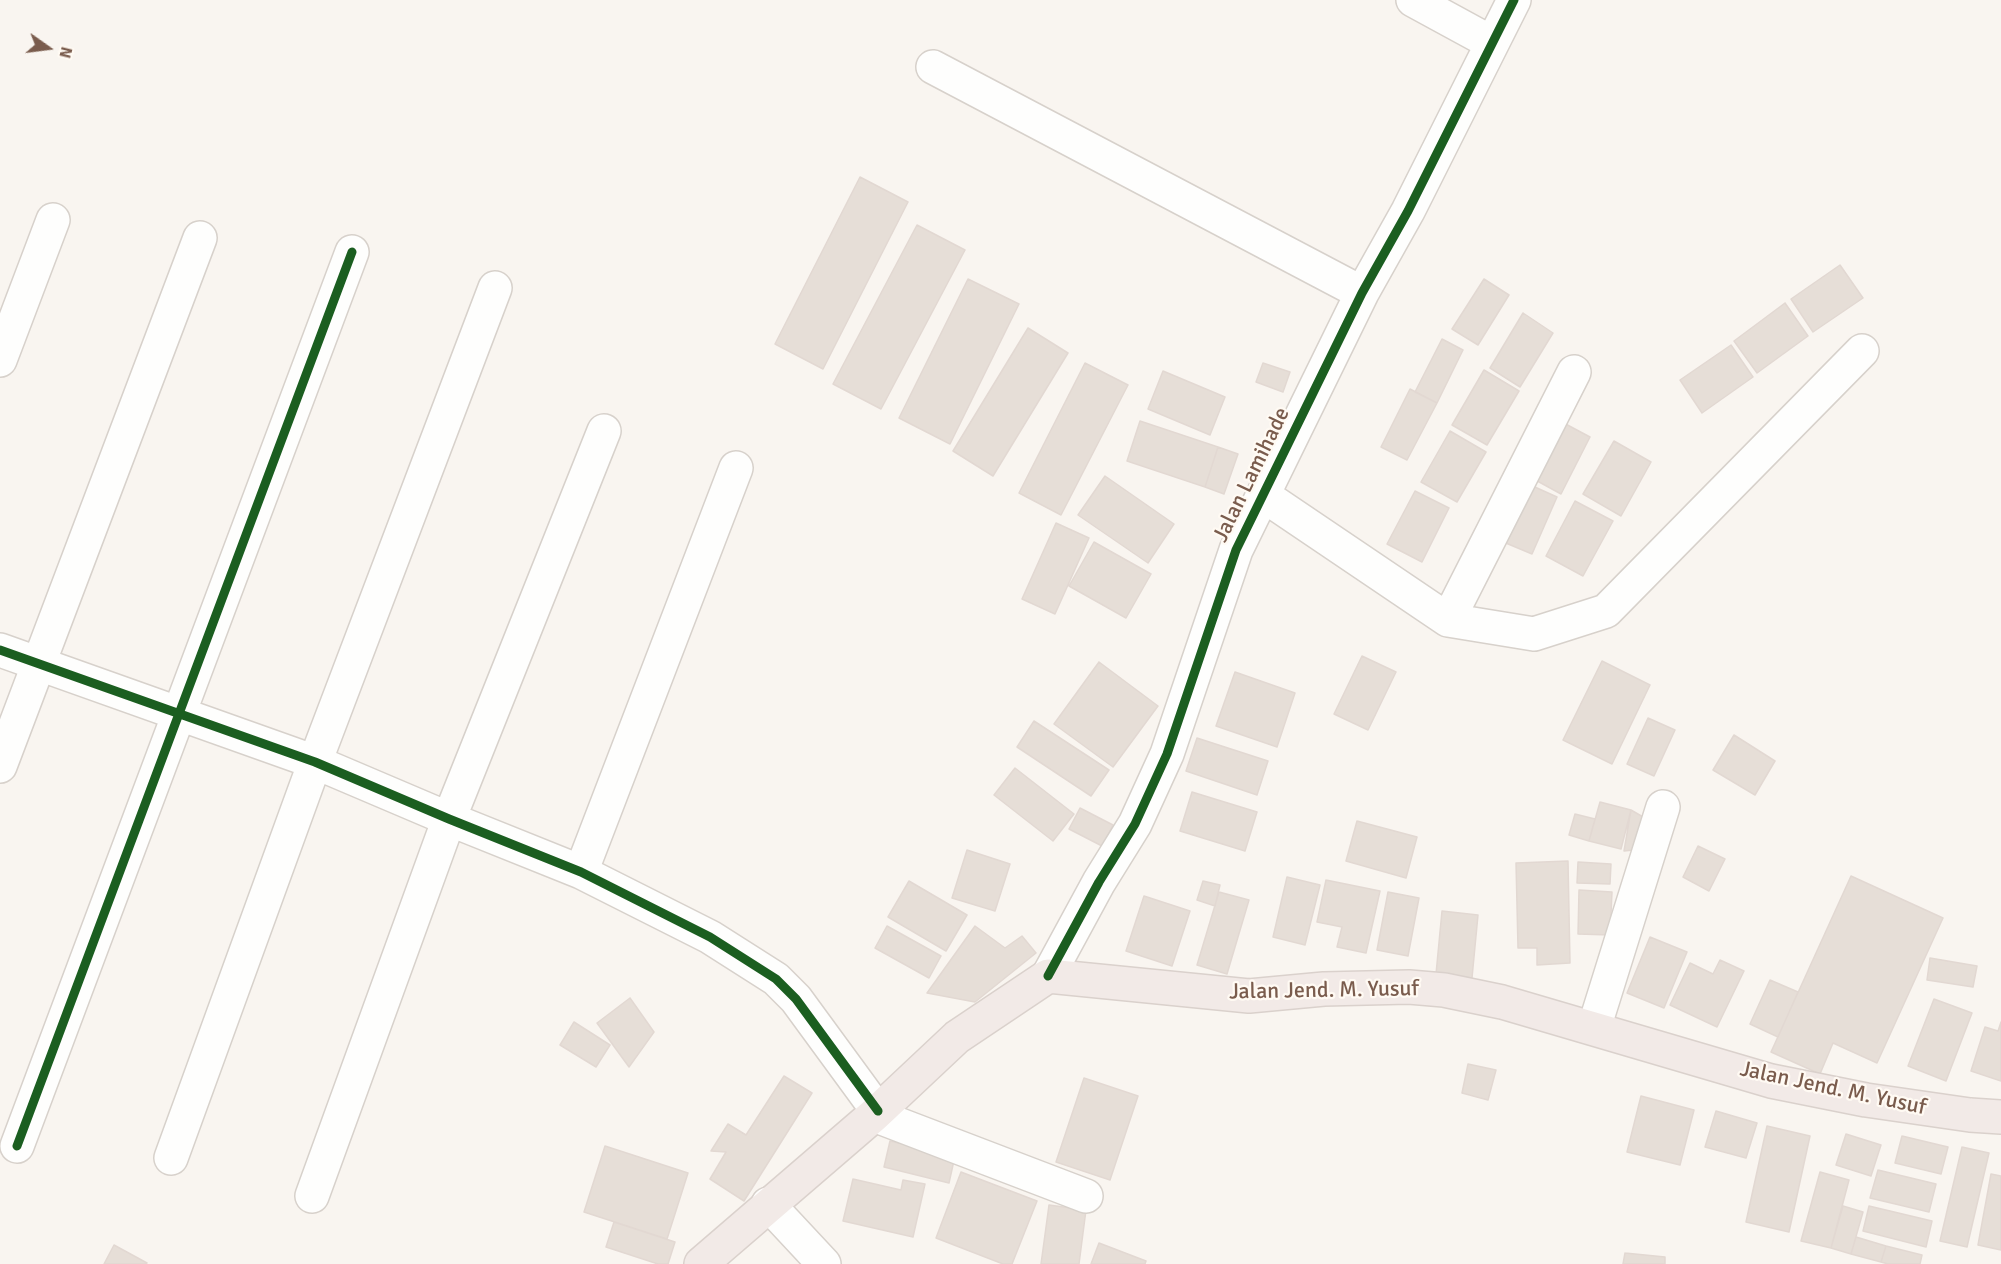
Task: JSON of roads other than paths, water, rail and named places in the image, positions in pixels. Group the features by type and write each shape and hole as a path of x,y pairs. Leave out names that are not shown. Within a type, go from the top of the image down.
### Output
{"highway":[{"name":"Jalan Jend. M. Yusuf","path":"1048,976 1250,996 1344,988 1409,987 1444,990 1502,1002 1771,1081 1866,1100 1970,1115 2001,1117"},
{"path":"701,1264 876,1113 957,1037 1048,976"}],"street":[{"path":"1413,0 1491,43"},
{"name":"Jalan Lamihade","path":"1048,976 1099,882 1135,824 1167,754 1236,550 1362,293 1408,211 1514,0"},
{"path":"933,67 1362,293"},
{"path":"0,360 53,220"},
{"path":"0,766 200,238"},
{"path":"17,1146 352,252"},
{"path":"171,1158 315,762 495,288"},
{"path":"1263,495 1448,620 1534,634 1606,611 1862,351"},
{"path":"1448,620 1574,372"},
{"path":"312,1196 449,819 604,431"},
{"path":"581,872 736,468"},
{"path":"0,650 315,762 581,872 710,937 776,979 796,999 876,1113 1086,1196"},
{"path":"1594,1028 1663,807"},
{"path":"768,1204 824,1264"}]}
